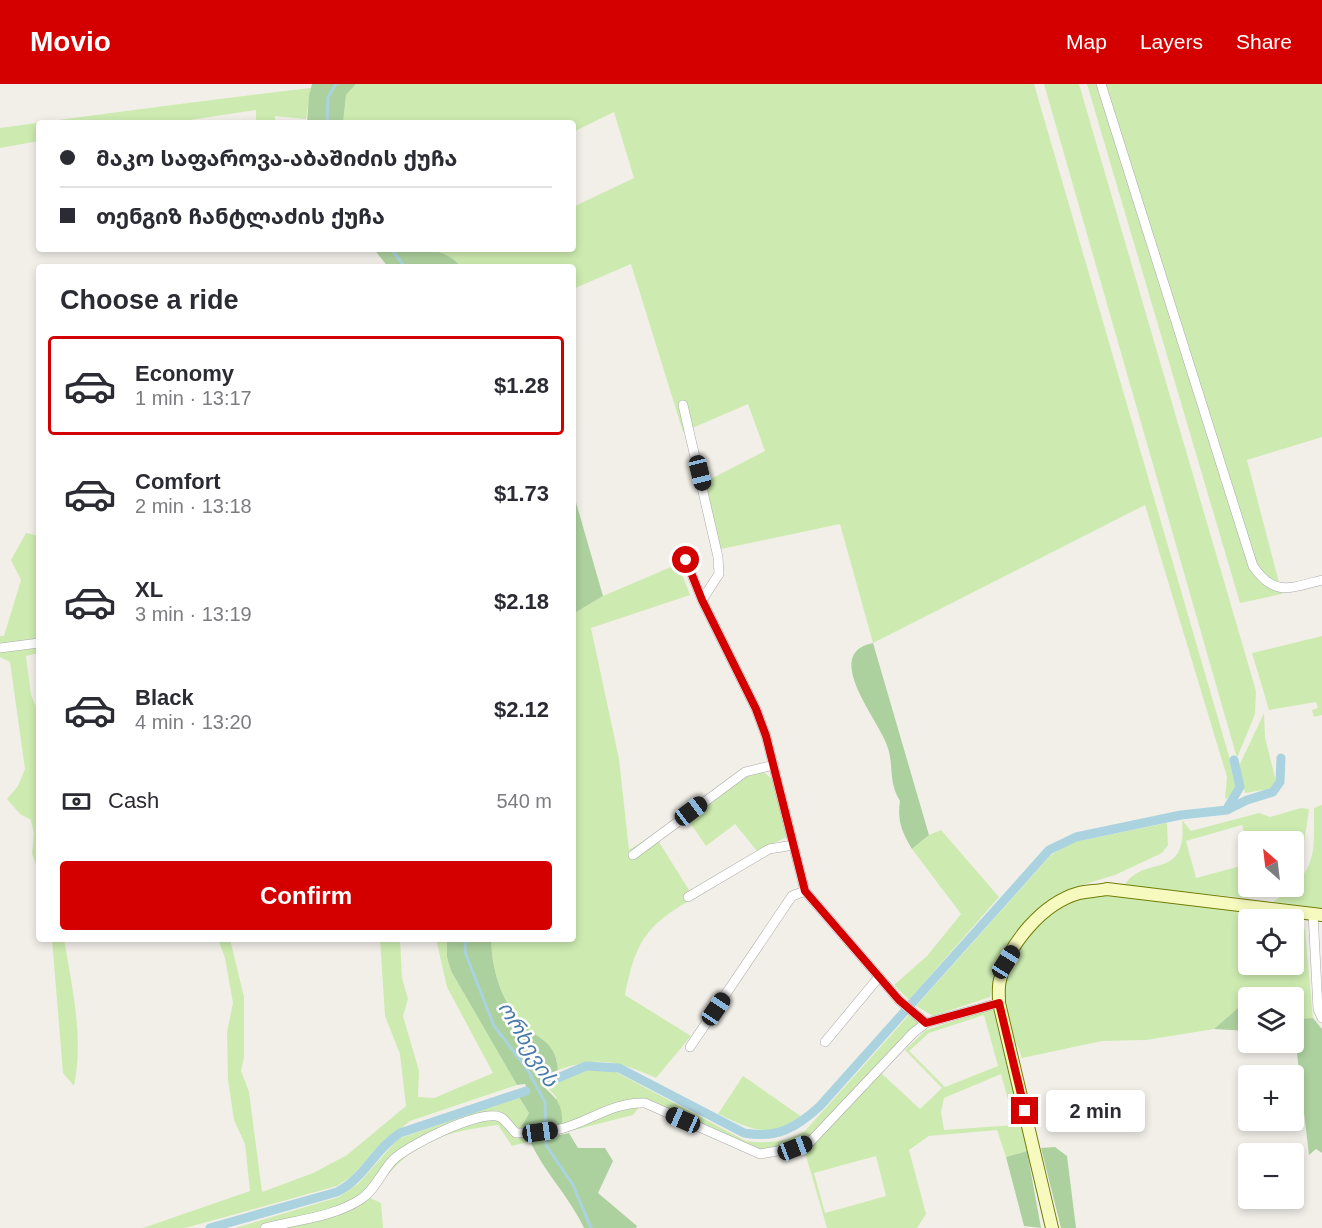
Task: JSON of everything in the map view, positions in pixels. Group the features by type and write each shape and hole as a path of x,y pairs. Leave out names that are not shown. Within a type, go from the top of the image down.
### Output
{"street":[{"path":"1101,84 1253,566 1261,579 1276,588 1288,589 1322,580"},
{"path":"683,405 718,556 718,574 702,600"},
{"path":"686,560 702,600 756,709 774,765 805,891 899,1000 926,1023"},
{"path":"0,648 36,643"},
{"path":"633,855 745,772 774,765"},
{"path":"688,897 769,849 794,845"},
{"path":"1052,1228 999,1003 999,981 1006,962 1025,931 1054,904 1078,894 1107,889 1317,914 1317,1009 1322,1018"},
{"path":"690,1047 792,896 805,891"},
{"path":"825,1042 879,977"},
{"path":"265,1228 327,1214 360,1200 373,1189 393,1160 411,1145 457,1124 500,1117 516,1133 540,1132 562,1129 614,1107 630,1103 645,1103 760,1154 789,1149 810,1142 913,1033 926,1023 999,1003"}],"green space":[{"path":"312,84 356,84 346,95 343,120 307,120"},
{"path":"356,84 1034,84 1233,770 1237,787 1232,796 1225,799 1227,777 1145,505 873,643 840,524 712,551 697,486 765,451 748,404 683,432 631,264 576,288 576,264 458,264 438,252 576,252 576,206 634,178 614,112 576,131 576,120 343,120 346,95"},
{"path":"1044,84 1079,84 1256,691 1255,714 1237,758"},
{"path":"1087,84 1322,84 1322,437 1247,460 1282,594 1240,603"},
{"path":"311,88 306,119 275,116 275,120 256,120 256,110 190,120 60,120"},
{"path":"36,123 36,142 0,148 0,128"},
{"path":"376,252 438,252 458,264 386,264"},
{"path":"576,502 603,596 576,612"},
{"path":"26,533 36,535 36,654 26,656 31,695 36,707 36,865 32,854 34,834 31,820 20,814 7,799 18,786 25,769 10,662 0,657 0,636 4,636 21,580 11,560"},
{"path":"678,564 690,595 591,628 619,759 629,850 654,834 694,898 654,926 639,948 629,976 625,995 691,1036 656,1078 608,1062 586,1063 558,1070 553,1052 516,1017 501,989 493,960 491,942 576,942 576,612 603,596"},
{"path":"1322,636 1322,715 1314,717 1312,710 1318,708 1316,702 1269,710 1252,653"},
{"path":"873,643 929,835 912,849 901,826 900,801 892,779 889,750 864,703 852,672 852,659 859,649"},
{"path":"1264,713 1265,737 1276,782 1270,789 1245,793 1239,766"},
{"path":"762,772 769,776 778,791 787,837 757,851 735,824 706,846 688,820 747,775"},
{"path":"1322,805 1322,910 1273,902 1279,897 1304,897 1304,873 1313,852 1314,808"},
{"path":"1301,808 1309,809 1304,841 1304,831 1244,831 1242,825 1186,841 1196,878 1238,867 1238,897 1250,897 1247,898 1124,886 1132,876 1172,860 1182,840 1182,820 1191,831 1259,813 1270,817"},
{"path":"1167,823 1168,845 1162,853 1115,875 1079,886 1052,901 1027,921 999,955 990,997 933,1016 916,1006 1051,855 1069,843"},
{"path":"941,830 999,897 909,1000 894,985 927,956 961,914 912,849 929,835"},
{"path":"1104,894 1238,910 1238,975 1304,975 1304,928 1313,1018 1304,1018 1304,987 1238,987 1238,1008 1214,1029 1146,1040 1102,1041 1022,1058 1004,1009 1004,986 1008,970 1016,954 1040,925 1053,913 1082,898"},
{"path":"52,942 64,942 77,1031 78,1050 74,1086 63,1073"},
{"path":"219,942 231,942 244,997 244,1057 241,1071 249,1092 262,1192 313,1173 347,1155 406,1106 400,1054 385,1016 380,942 400,942 402,978 408,999 403,1016 419,1071 418,1097 434,1098 493,1073 447,987 437,942 447,942 447,957 451,971 517,1085 410,1121 378,1147 352,1176 337,1186 185,1228 143,1228 250,1191 245,1144 234,1120 228,1080 227,1032 233,1003 225,958"},
{"path":"447,942 491,942 495,970 505,999 522,1024 542,1039 553,1051 558,1070 546,1075 546,1089 559,1105 562,1125 530,1130 522,1126 529,1113 519,1097 528,1091 525,1084 517,1085 451,971 447,957"},
{"path":"993,1008 1027,1151 1006,1157 997,1130 929,1136 909,1150 926,1214 917,1228 827,1228 804,1149 813,1144 881,1073 920,1109 942,1088 905,1050 926,1030","holes":["984,1015 998,1066 945,1087 909,1051 929,1033","1001,1074 1015,1125 944,1130 941,1112 944,1098","876,1156 886,1196 825,1213 814,1173"]},
{"path":"1238,1008 1238,1030 1214,1029"},
{"path":"909,1015 918,1022 918,1027 808,1139 790,1146 771,1150 758,1149 646,1099 633,1115 512,1146 498,1125 454,1133 429,1142 416,1149 390,1172 370,1198 381,1203 383,1228 235,1228 339,1197 359,1183 398,1139 519,1097 529,1113 526,1118 557,1098 546,1086 570,1075 586,1071 612,1070 746,1141 770,1142 791,1138 805,1131"},
{"path":"1304,1018 1313,1018 1322,1029 1322,1153 1316,1149 1309,1155 1304,1112 1304,1065 1298,1065 1297,1053 1304,1053"},
{"path":"743,1076 802,1117 780,1128 760,1130 718,1114"},
{"path":"569,1133 578,1148 605,1148 613,1161 598,1193 637,1226 636,1228 584,1228 530,1141"},
{"path":"1055,1147 1067,1156 1076,1228 1061,1228 1041,1148"},
{"path":"1027,1151 1041,1228 1024,1226 1006,1157"}],"waterway":[{"name":"ორხევის","path":"327,120 328,97 336,84"},
{"name":"ორხევის","path":"393,252 403,264"},
{"path":"546,1083 586,1066 619,1068 744,1133 766,1134 785,1130 803,1120 820,1106 1049,850 1076,837 1181,815 1227,810 1247,800 1273,792 1280,782 1281,758"},
{"path":"1228,807 1240,787 1234,760"},
{"name":"ორხევის","path":"466,942 465,952 494,1026 526,1067 545,1102 546,1129"},
{"path":"210,1228 337,1192 355,1180 383,1147 400,1133 526,1091"},
{"name":"ორხევის","path":"546,1135 546,1145 573,1185 591,1228"}],"route":[{"path":"686,560 702,600 756,709 766,736 805,891 899,1000 926,1023 999,1003 1025,1111"}]}
